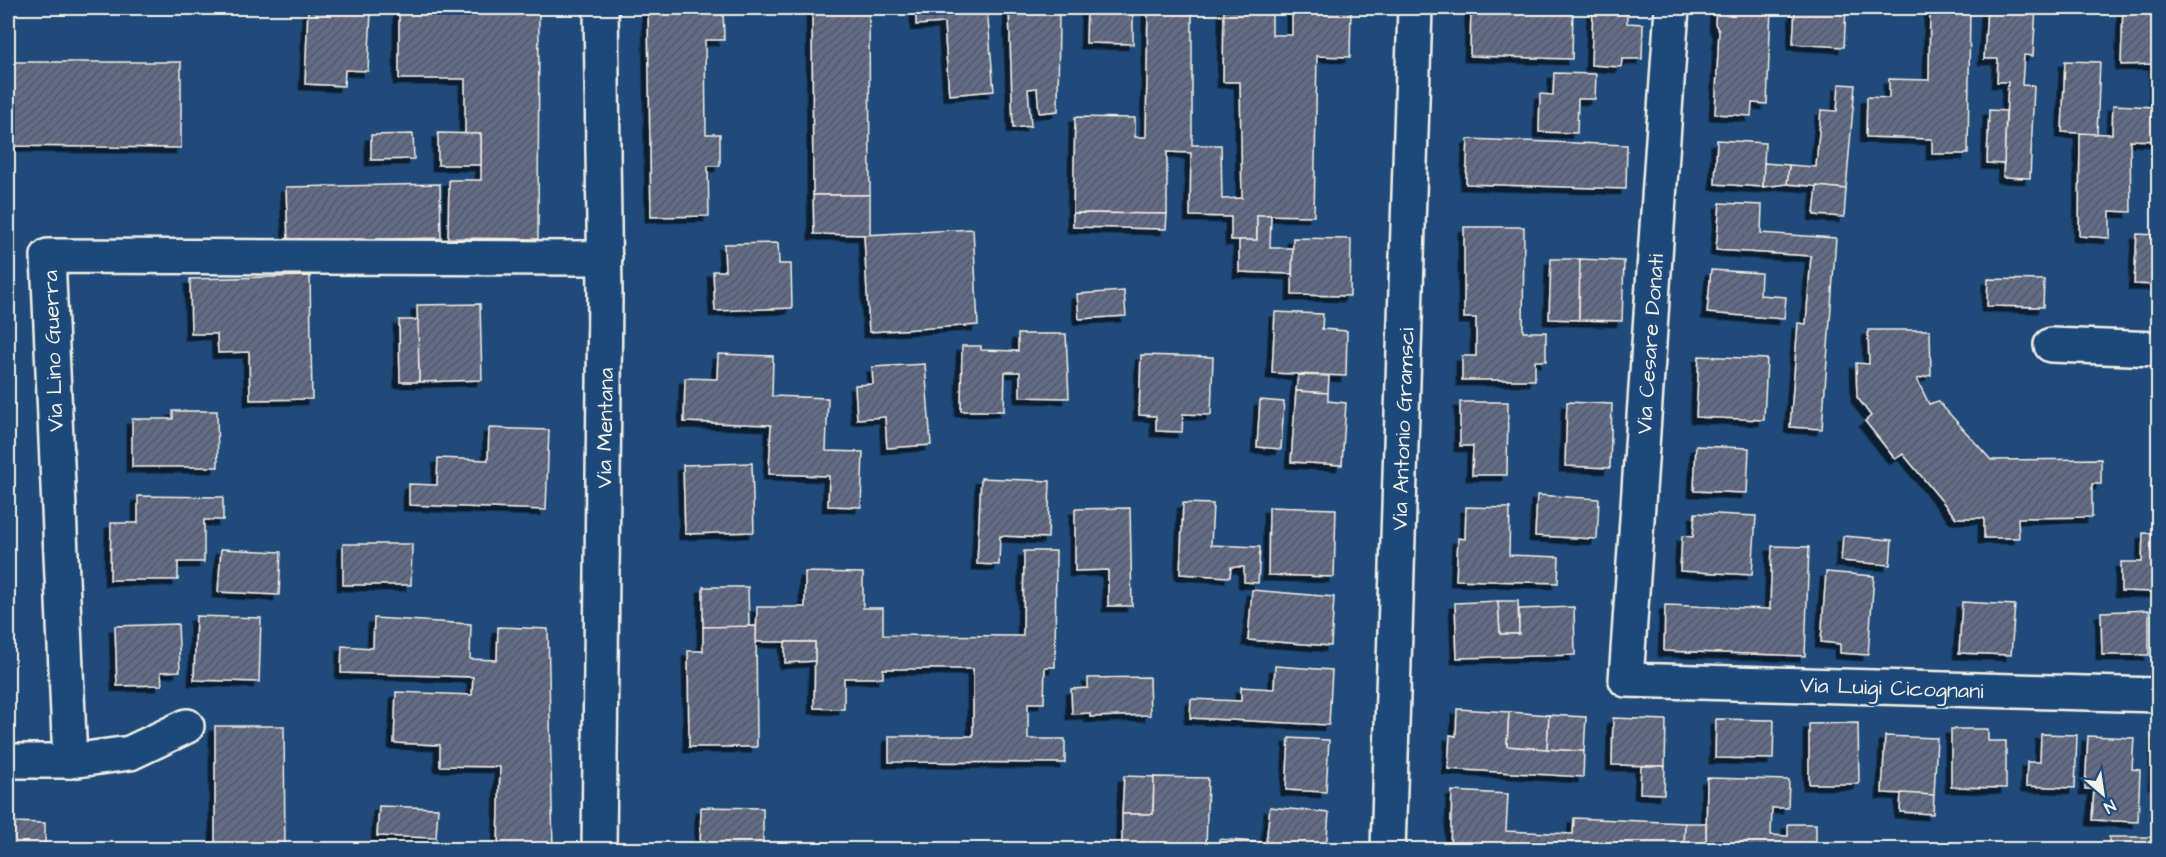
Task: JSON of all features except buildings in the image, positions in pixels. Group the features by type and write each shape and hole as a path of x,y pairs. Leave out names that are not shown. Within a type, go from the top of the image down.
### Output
{"street":[{"name":"Via Mentana","path":"599,849 605,258 601,8"},
{"name":"Via Antonio Gramsci","path":"1388,849 1415,8"},
{"name":"Via Cesare Donati","path":"1626,680 1672,8"},
{"name":"Via Lino Guerra","path":"70,761 48,256 605,258"},
{"path":"2052,345 2158,349"},
{"name":"Via Luigi Cicognani","path":"1626,680 2158,695"},
{"path":"8,761 70,761 130,753 187,726"}]}
